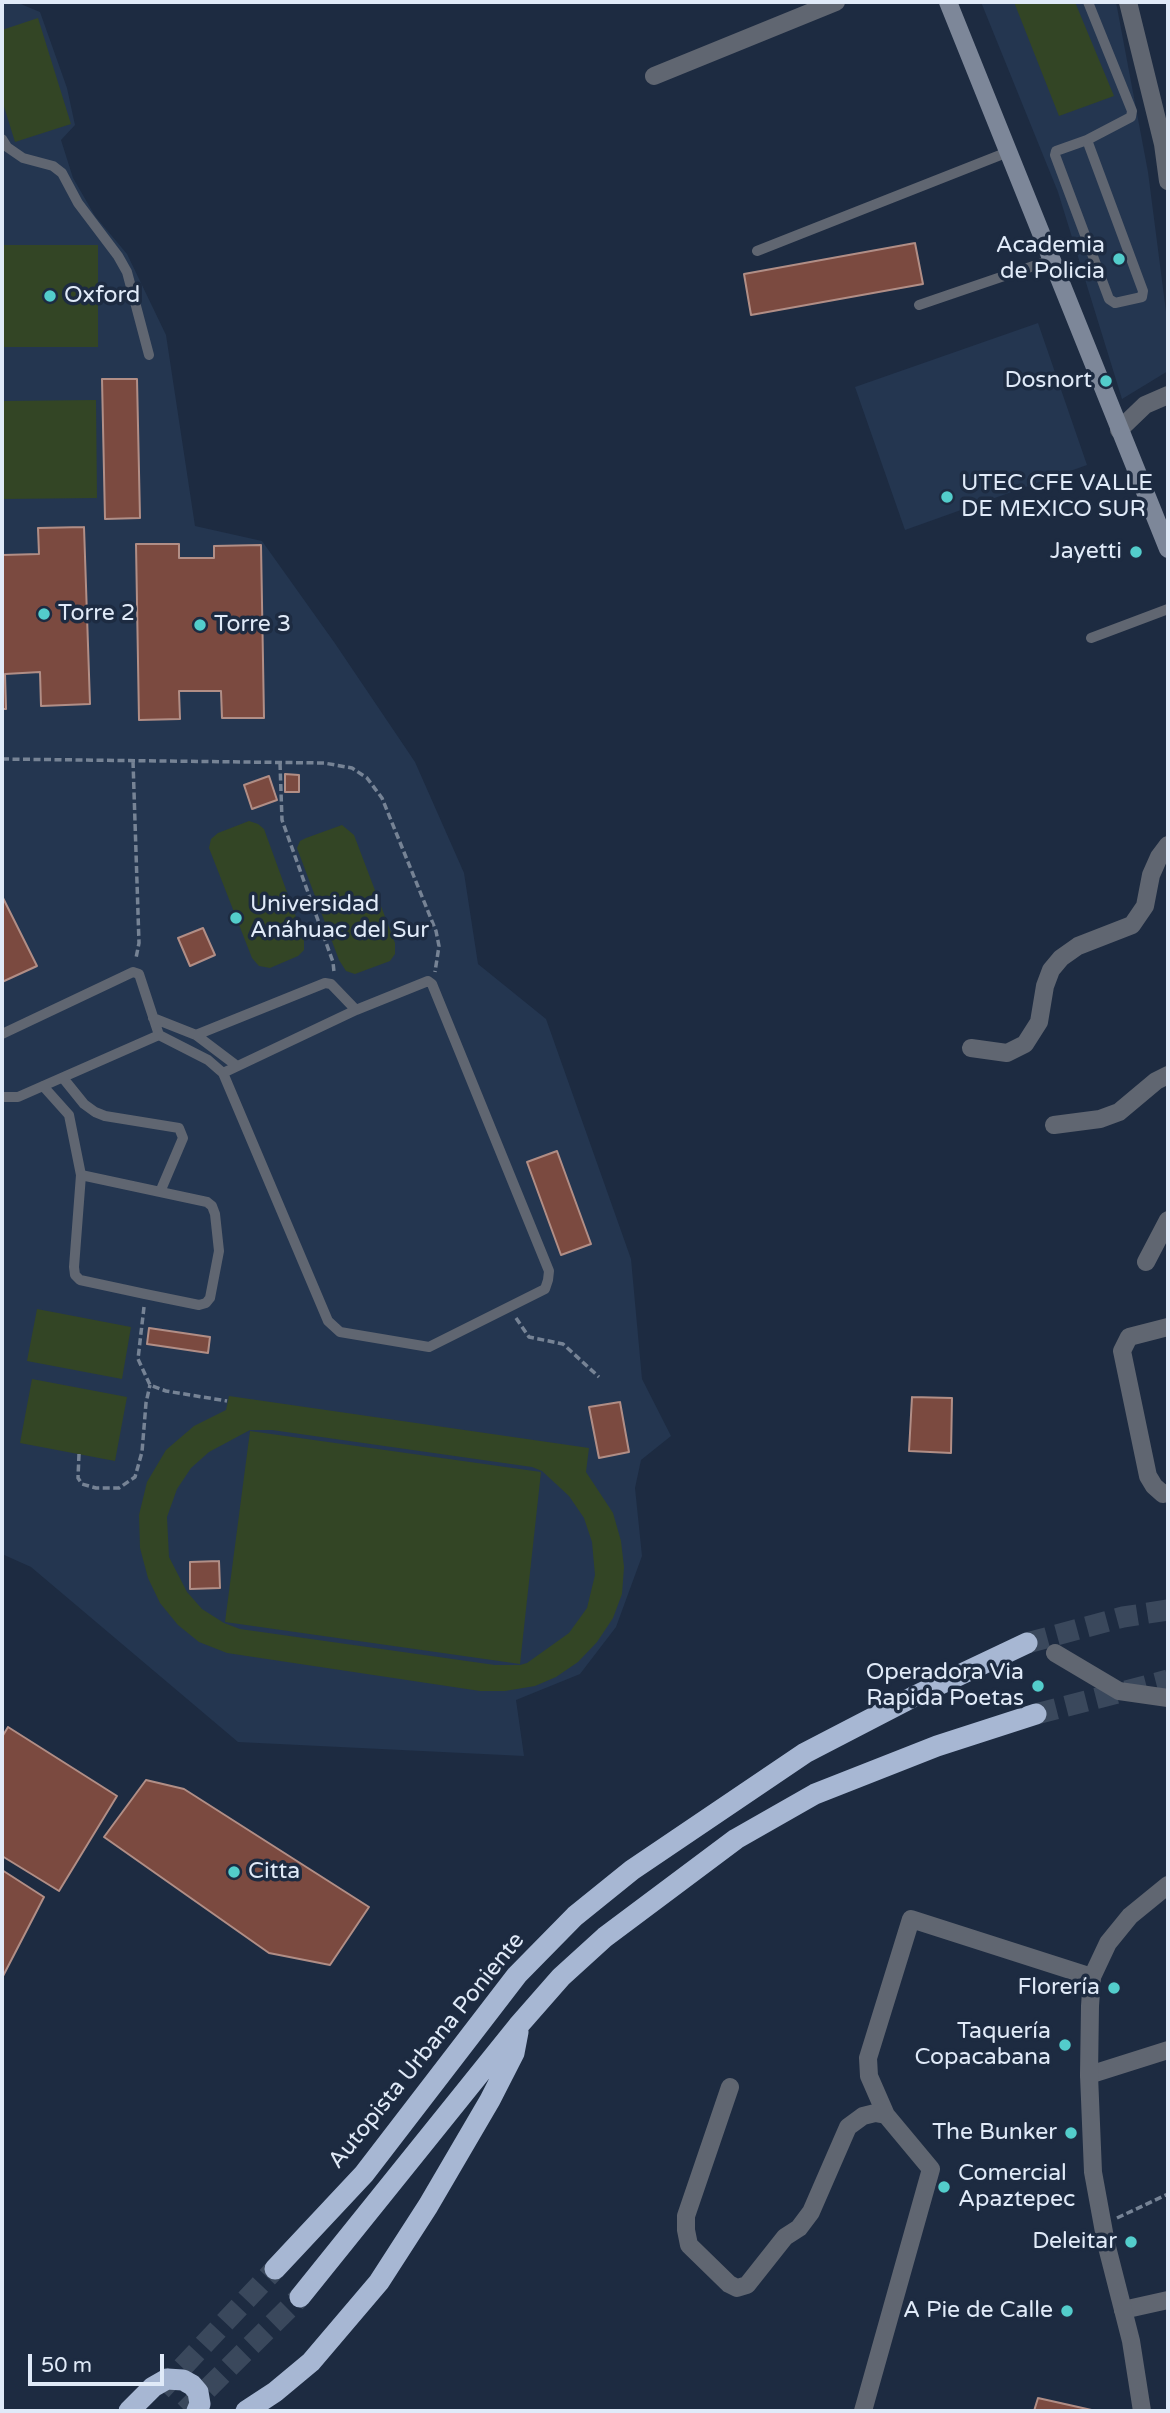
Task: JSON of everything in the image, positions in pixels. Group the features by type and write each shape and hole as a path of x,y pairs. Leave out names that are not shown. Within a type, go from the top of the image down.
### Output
{"highway":[{"name":"Autopista Urbana Poniente","path":"275,2269 364,2174 517,1975 575,1916 632,1870 805,1753 1027,1643"},
{"path":"300,2297 518,2026 561,1978 606,1937 736,1839 815,1794 937,1746 1036,1714"},
{"path":"246,2411 275,2392 310,2362 379,2282 490,2101 514,2053 518,2026"},
{"path":"129,2411 153,2387 167,2379 183,2380 192,2385 198,2392 200,2404 197,2411"}],"main road":[{"path":"948,2 1168,549"}],"street":[{"path":"654,76 836,2"},
{"path":"1128,2 1163,144 1168,181"},
{"path":"1119,430 1145,405 1168,395"},
{"path":"971,1048 1007,1053 1025,1044 1039,1022 1045,986 1051,970 1077,946 1132,925 1145,906 1151,875 1158,857 1168,845"},
{"path":"1054,1125 1100,1119 1119,1112 1156,1081 1168,1075"},
{"path":"1146,1262 1168,1220"},
{"path":"1168,1327 1129,1337 1122,1351 1148,1476 1163,1494 1168,1493"},
{"path":"1055,1653 1119,1690 1168,1698"},
{"path":"1142,2411 1130,2341 1102,2225 1093,2172 1089,2076 1092,1978 1108,1942 1130,1916 1168,1885"},
{"path":"863,2411 931,2169 886,2115 869,2076 868,2058 911,1919 1092,1978"},
{"path":"1089,2076 1168,2050"},
{"path":"730,2087 686,2216 686,2230 689,2245 729,2284 737,2288 747,2286 785,2237 799,2228 811,2212 848,2127 863,2116 875,2113 886,2115"},
{"path":"1123,2311 1168,2300"}],"lane":[{"path":"1087,140 1143,291 1142,297 1115,303 1109,299 1055,155 1056,151 1087,140 1128,121 1131,117 1132,111 1088,2"},
{"path":"2,139 7,147 23,158 53,166 62,173 78,203 127,271 149,355"},
{"path":"757,251 1008,152"},
{"path":"919,305 1051,260"},
{"path":"1091,638 1168,609"},
{"path":"2,1034 133,972 139,974 159,1035 208,1060 223,1073 328,1321 340,1332 429,1348 545,1289 549,1272 432,984 428,981 356,1010 223,1073"},
{"path":"195,1035 326,983 331,984 356,1010"},
{"path":"151,1012 195,1035 237,1066"},
{"path":"2,1097 18,1097 159,1035"},
{"path":"63,1077 84,1104 95,1112 179,1128 183,1138 160,1192"},
{"path":"43,1086 69,1115 81,1175 75,1275 80,1280 145,1294 199,1305 206,1303 210,1298 219,1251 212,1206 207,1202 81,1175"}],"path":[{"path":"2,760 324,763 352,768 367,778 382,798 436,931 439,946 432,984"},
{"path":"133,761 139,943 133,972"},
{"path":"280,763 282,820 333,962 335,977 331,984"},
{"path":"79,1454 78,1478 82,1484 96,1489 118,1488 135,1477 142,1452 150,1385 138,1359 145,1294"},
{"path":"510,1306 529,1337 563,1344 599,1377"},
{"path":"150,1385 166,1391 227,1401"},
{"path":"1102,2225 1168,2194"}],"shaded area":[{"name":"Universidad Anáhuac del Sur","path":"2,2 16,2 40,12 67,88 75,125 61,140 73,178 95,216 127,254 166,335 195,526 262,541 415,762 464,873 478,964 546,1019 631,1259 642,1379 671,1436 641,1460 635,1488 642,1556 616,1627 580,1674 516,1700 524,1756 238,1742 31,1567 2,1554"},
{"name":"Academia de Policia","path":"981,2 1116,2 1148,172 1168,327 1168,371 1122,399 1058,192"},
{"path":"1038,323 1087,465 905,530 855,387"}],"green space":[{"path":"1014,2 1075,2 1114,96 1059,116"},
{"path":"38,18 71,124 15,142 2,100 2,30"},
{"name":"Oxford","path":"2,245 98,245 98,347 2,347"},
{"path":"96,400 97,498 2,499 2,401"},
{"path":"249,821 264,829 304,939 304,950 298,956 270,968 259,966 252,958 209,848 211,839 218,833"},
{"path":"342,825 354,835 395,943 395,954 390,961 355,974 346,971 339,960 297,848 300,841"},
{"path":"37,1309 131,1327 122,1379 27,1361"},
{"path":"32,1379 127,1397 115,1461 20,1443"},
{"path":"229,1396 589,1448 586,1472 613,1513 621,1541 624,1567 622,1594 613,1618 597,1642 578,1662 556,1677 535,1686 505,1691 480,1691 227,1653 199,1642 178,1625 160,1603 148,1578 140,1548 139,1515 147,1482 166,1450 194,1426 226,1410","holes":["250,1430 272,1430 532,1467 542,1471 569,1496 584,1518 592,1542 595,1575 587,1608 569,1633 527,1663 520,1665 495,1665 240,1629 224,1623 202,1609 187,1592 169,1557 167,1517 177,1489 191,1468 209,1452"]},
{"path":"250,1431 541,1472 520,1664 225,1622"}],"building":[{"path":"915,243 923,284 751,315 744,274"},
{"path":"102,379 137,379 140,518 105,519"},
{"name":"Torre 2","path":"84,527 90,704 41,706 40,672 5,674 6,709 2,709 2,528 3,555 39,554 38,528"},
{"name":"Torre 3","path":"136,544 179,544 179,558 214,558 214,546 261,545 264,718 222,718 221,691 179,691 180,719 139,720"},
{"path":"285,774 299,775 299,792 285,792"},
{"path":"269,776 277,800 252,809 244,785"},
{"path":"2,896 37,966 2,982"},
{"path":"203,928 215,955 190,966 178,938"},
{"path":"557,1151 591,1244 561,1255 527,1162"},
{"path":"149,1328 210,1337 208,1353 147,1344"},
{"path":"912,1397 952,1398 951,1453 909,1451"},
{"path":"620,1402 629,1452 599,1458 589,1407"},
{"path":"219,1561 220,1588 190,1589 190,1562"},
{"path":"8,1727 117,1796 59,1891 2,1856 2,1737"},
{"name":"Citta","path":"146,1780 184,1789 369,1907 330,1965 269,1953 104,1837"},
{"path":"2,1870 44,1897 2,1978"},
{"path":"1038,2398 1096,2411 1034,2411"}],"tunnel":[{"path":"1027,1643 1123,1617 1168,1610"},
{"path":"1036,1714 1168,1680"},
{"path":"161,2390 275,2269"},
{"path":"185,2411 300,2297"}],"place":[{"name":"Academia de Policia","path":"1119,259"},
{"name":"Oxford","path":"50,296"},
{"name":"Dosnort","path":"1106,381"},
{"name":"UTEC CFE VALLE DE MEXICO SUR","path":"947,497"},
{"name":"Jayetti","path":"1136,552"},
{"name":"Torre 2","path":"44,614"},
{"name":"Torre 3","path":"200,625"},
{"name":"Universidad Anáhuac del Sur","path":"236,918"},
{"name":"Operadora Via Rapida Poetas","path":"1038,1686"},
{"name":"Citta","path":"234,1872"},
{"name":"Florería","path":"1114,1988"},
{"name":"Taquería Copacabana","path":"1065,2045"},
{"name":"The Bunker","path":"1071,2133"},
{"name":"Comercial Apaztepec","path":"944,2187"},
{"name":"Deleitar","path":"1131,2242"},
{"name":"A Pie de Calle","path":"1067,2311"}]}
